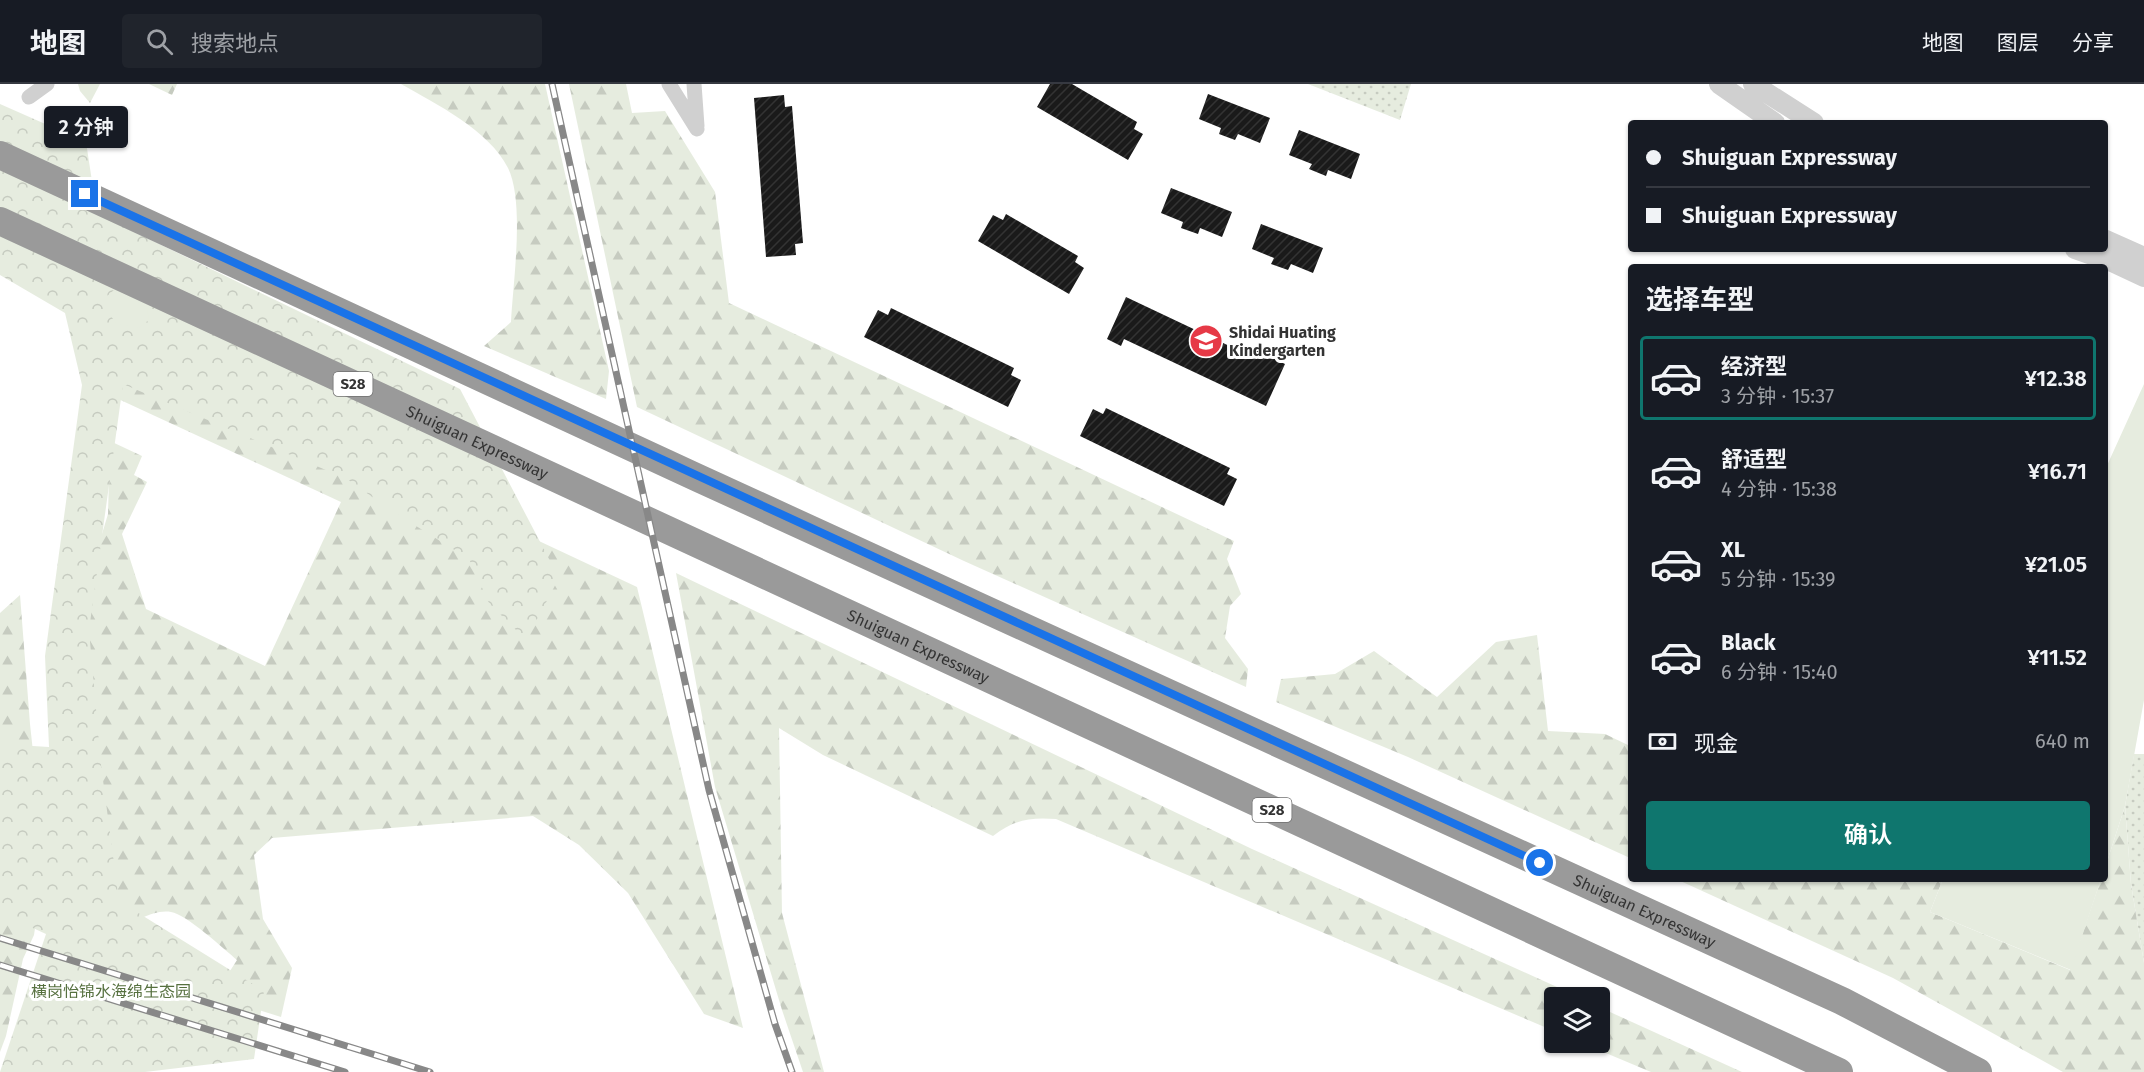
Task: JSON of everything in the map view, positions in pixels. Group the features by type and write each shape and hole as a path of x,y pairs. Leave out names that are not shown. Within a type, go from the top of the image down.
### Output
{"highway":[{"name":"Shuiguan Expressway","path":"0,155 698,478 1842,1001 1978,1072"},
{"name":"Shuiguan Expressway","path":"0,221 1839,1072"}],"street":[{"path":"29,97 47,84"},
{"path":"669,84 697,129 694,84"},
{"path":"1719,84 1771,120"},
{"path":"1754,84 1809,120"},
{"path":"2108,240 2144,257"},
{"path":"2084,252 2144,277"}],"green space":[{"path":"78,84 100,84 90,103 80,91"},
{"path":"149,84 177,84 172,95"},
{"path":"401,84 545,84 609,371 606,399 484,346 511,322 517,243 513,183 508,168 499,154 475,130 445,109"},
{"path":"569,84 626,84 632,113 665,111 715,192 729,303 1234,541 1227,559 1241,594 1230,606 1225,638 1248,669 1246,687 964,561 637,407"},
{"path":"1308,84 1411,84 1400,120"},
{"name":"横岗怡锦水海绵生态园","path":"0,104 86,142 97,214 460,389 559,578 526,640 489,603 469,559 392,511 347,479 123,384 89,630 101,765 119,901 264,991 254,1059 145,1072 0,1072 46,934 0,913 0,744 49,747 45,656 82,385 65,313 0,275"},
{"path":"114,290 126,292 147,309 149,320 138,328 116,323 105,308 106,297"},
{"path":"113,341 637,587 743,1028 704,1014 628,893 579,845 533,816 272,838 254,855 263,919 292,968 281,1017 214,996 237,960 178,914 157,913 143,917 118,930 74,627 108,514 110,441 142,456 134,475 147,482 122,534 146,609 265,666 341,502 101,391"},
{"path":"2144,384 2144,700 2125,806 2108,859 2108,463"},
{"path":"676,573 1252,849 1557,987 1544,987 1544,1027 1056,819 1022,821 1008,826 993,836 823,755 779,728 782,913 824,1072 803,1072 715,787"},
{"path":"20,595 30,724 45,863 34,935 23,959 6,1036 0,1052 0,613"},
{"path":"1537,635 1548,731 1605,734 1628,745 1628,857 1408,757 1276,702 1281,679 1335,674 1374,651 1437,697 1496,642"},
{"path":"2134,754 2144,754 2144,963 2131,884 2125,806"},
{"path":"2125,806 2131,884 2144,963 2144,1072 2063,1072 1893,978 1683,882 1942,882 1930,912 2070,970 2100,882 2108,882 2108,859"},
{"path":"1942,882 2100,882 2071,970 1930,912"},
{"path":"1610,1012 1742,1072 1651,1072 1606,1053 1610,1053"}],"building":[{"path":"1050,84 1072,84 1137,122 1134,129 1143,134 1128,160 1037,107"},
{"path":"1208,94 1270,118 1260,143 1238,134 1235,140 1219,134 1221,128 1199,119"},
{"path":"784,95 785,107 792,106 803,243 795,244 796,255 766,257 754,98"},
{"path":"1299,130 1360,154 1351,179 1328,170 1326,176 1309,169 1312,164 1289,155"},
{"path":"1171,188 1232,212 1222,237 1200,228 1198,234 1181,228 1183,222 1161,213"},
{"path":"1006,214 1078,256 1075,262 1084,268 1069,294 978,241 993,215 1003,220"},
{"path":"1261,224 1323,248 1313,273 1291,264 1288,270 1271,264 1274,258 1252,249"},
{"path":"1126,297 1240,351 1243,344 1285,364 1266,406 1124,339 1121,346 1107,339"},
{"path":"891,308 1014,368 1011,375 1021,380 1008,407 864,337 878,310 888,315"},
{"path":"1106,408 1230,468 1227,474 1237,479 1224,506 1080,436 1093,409 1103,414"}],"railway":[{"path":"552,84 709,790 775,1024 792,1072"},
{"path":"0,938 430,1072"},
{"path":"0,965 345,1072"}],"place":[{"name":"Shidai Huating Kindergarten","path":"1206,341"}],"route":[{"path":"85,194 698,478 1540,863"}]}
